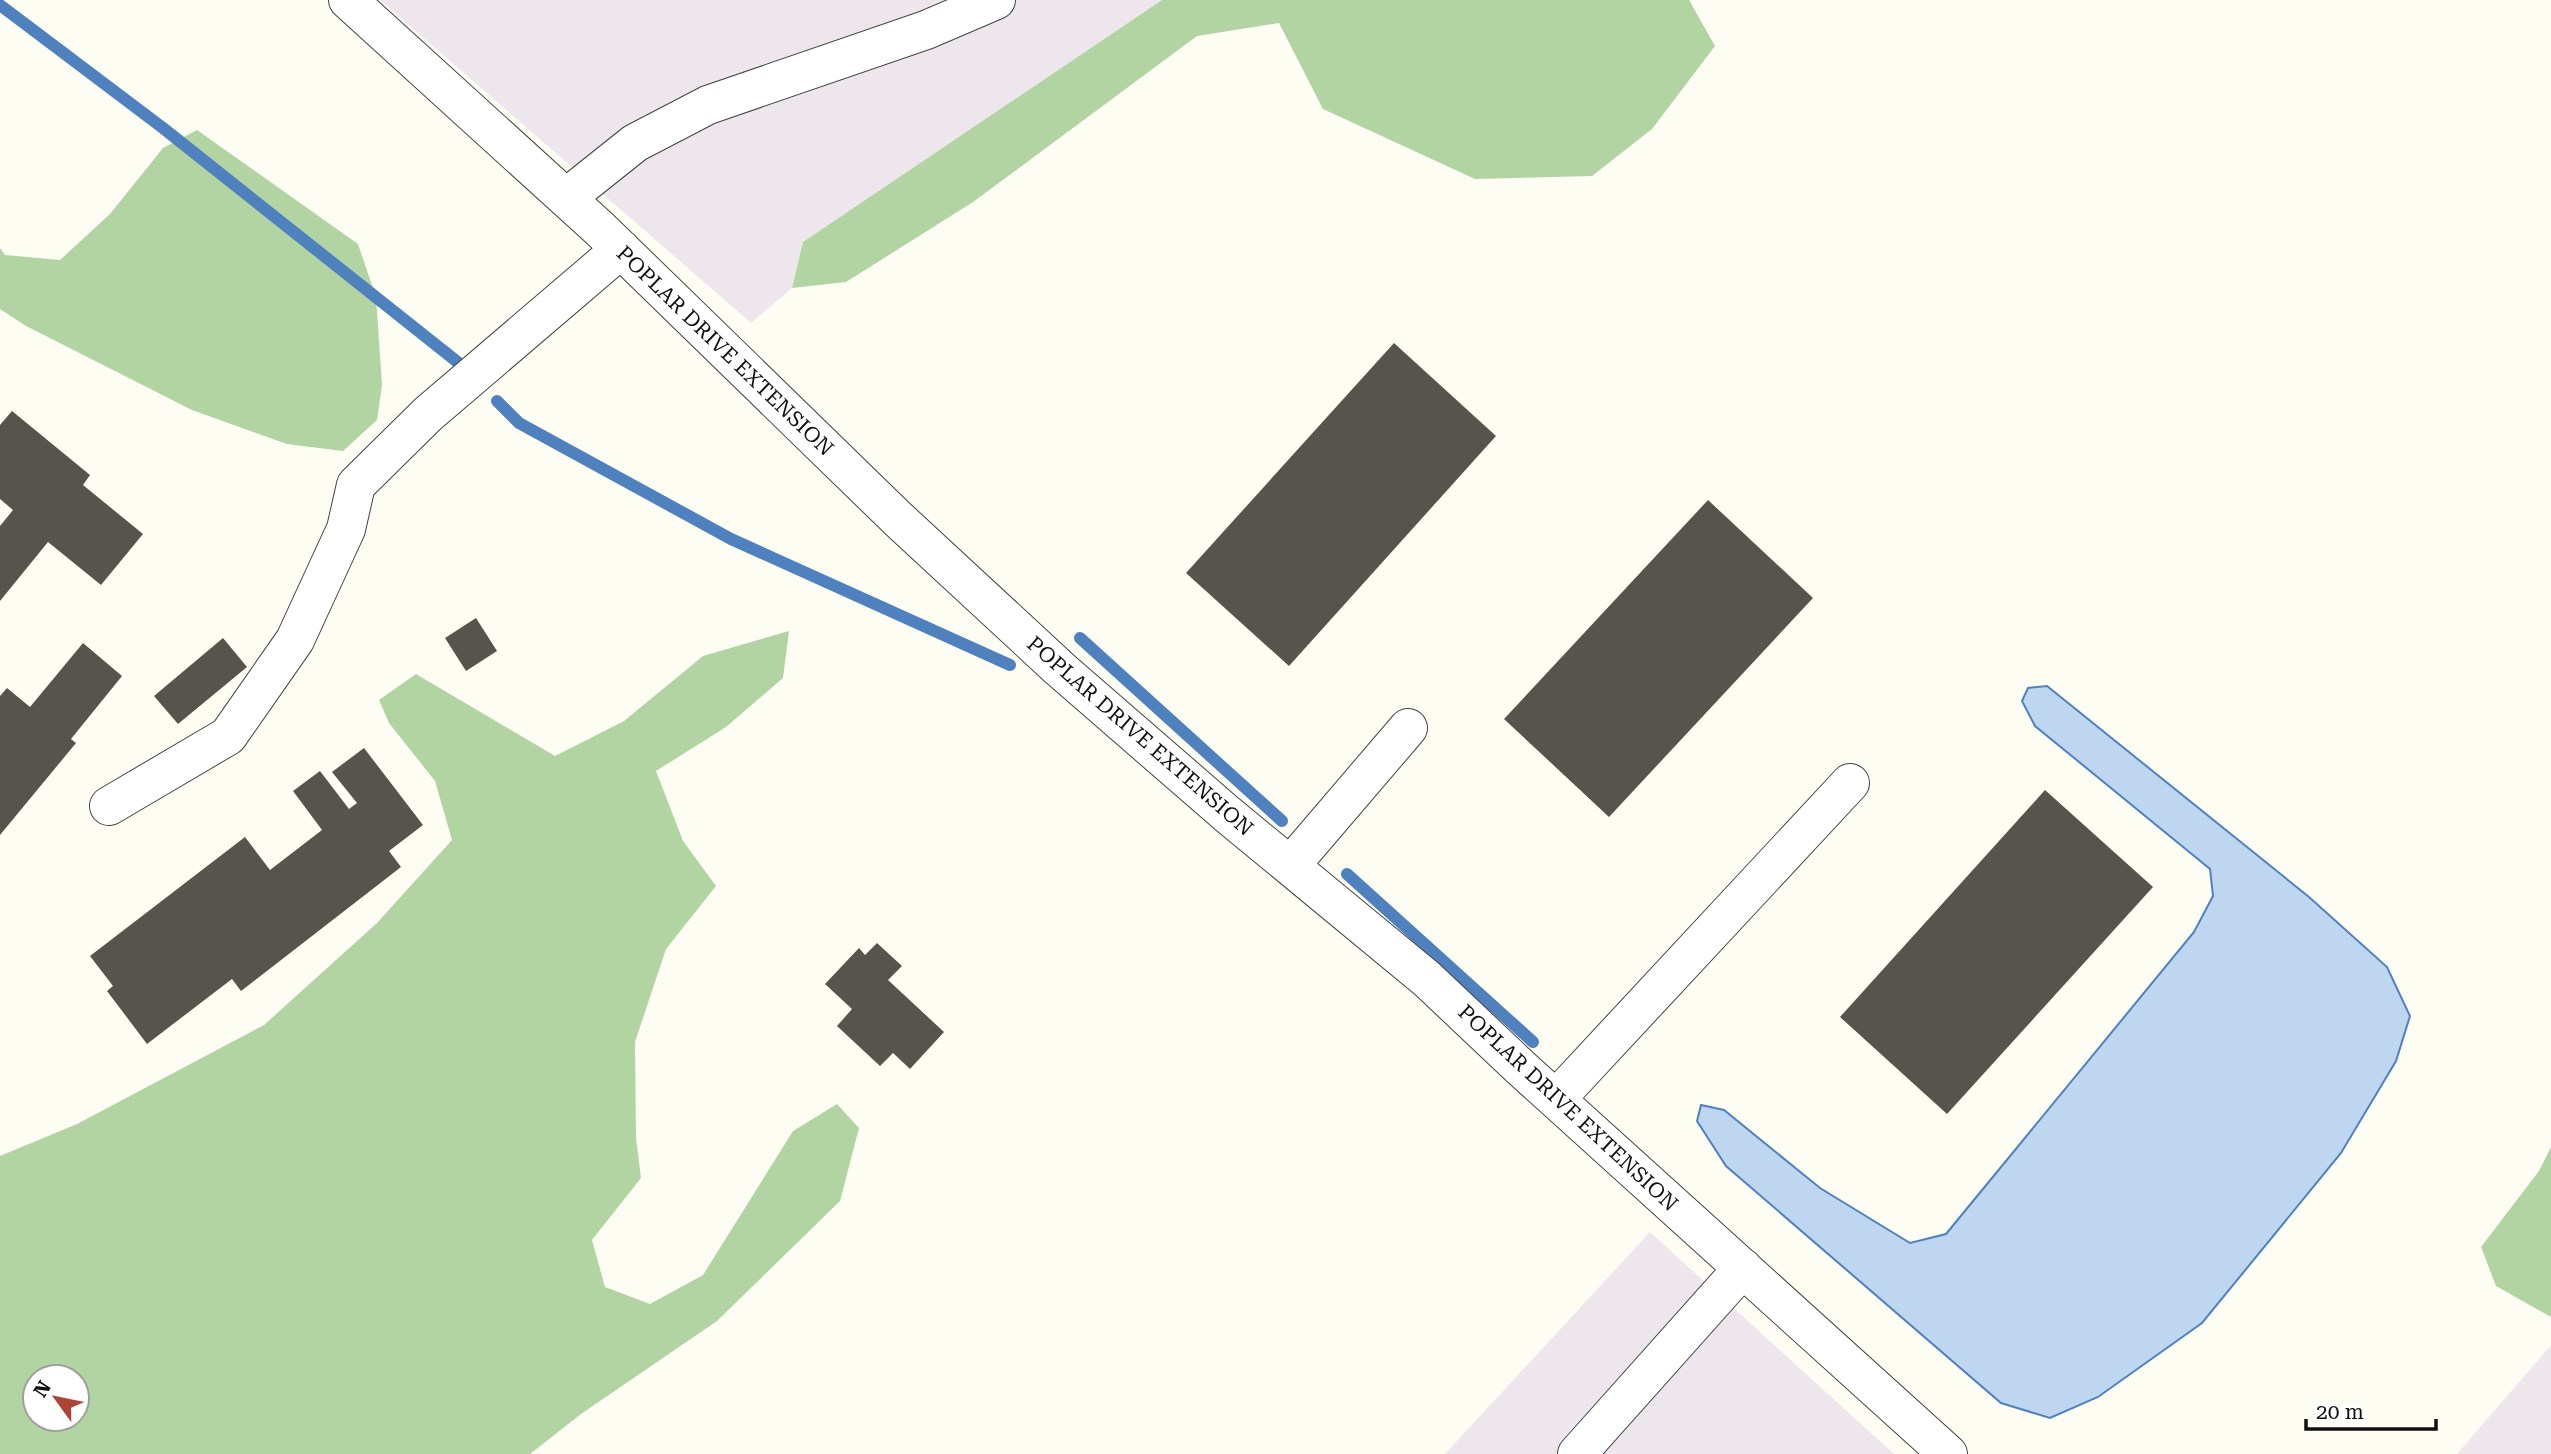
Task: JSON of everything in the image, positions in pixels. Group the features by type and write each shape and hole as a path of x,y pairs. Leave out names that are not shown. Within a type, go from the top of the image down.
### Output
{"street":[{"name":"POPLAR DRIVE EXTENSION","path":"348,0 621,249 898,519 1060,669 1427,979 1948,1454"},
{"path":"566,198 635,143 708,105 926,30 996,0"},
{"path":"109,806 228,736 295,640 346,529 356,485 428,414 621,249"},
{"path":"1290,866 1408,728"},
{"path":"1556,1099 1850,783"},
{"path":"1577,1454 1743,1268"}],"shaded area":[{"path":"380,0 1162,0 803,242 792,288 751,323"},
{"path":"1650,1232 1894,1454 1445,1454"},
{"path":"2551,1345 2551,1454 2457,1454"}],"green space":[{"path":"1162,0 1689,0 1715,46 1652,129 1592,176 1475,179 1323,109 1279,23 1197,36 973,202 846,282 792,288 803,242"},
{"path":"197,130 358,244 376,297 382,385 377,420 343,451 287,444 192,410 26,326 0,309 0,248 5,255 60,260 110,214 163,148"},
{"path":"789,631 783,678 726,727 656,771 683,841 716,886 666,949 635,1042 636,1138 641,1178 592,1240 605,1287 650,1304 703,1275 793,1131 837,1104 859,1128 840,1201 717,1321 581,1414 530,1454 0,1454 0,1156 77,1124 264,1025 377,923 452,840 435,781 389,723 379,700 416,674 555,756 624,721 703,656"},
{"path":"2551,1147 2551,1317 2496,1286 2481,1247 2539,1171"}],"water":[{"path":"2047,686 2309,897 2387,967 2410,1016 2396,1061 2341,1153 2202,1323 2098,1397 2050,1418 2001,1403 1726,1166 1697,1121 1701,1105 1724,1110 1820,1188 1910,1243 1946,1234 2194,932 2213,896 2210,869 2035,726 2022,701 2028,688"}],"building":[{"path":"1394,343 1496,436 1289,666 1186,573"},
{"path":"12,411 90,475 83,485 143,534 101,585 48,542 0,601 0,526 13,510 0,499 0,425"},
{"path":"1708,500 1813,598 1609,817 1504,719"},
{"path":"476,618 497,651 466,671 445,638"},
{"path":"223,638 247,667 178,724 154,696"},
{"path":"83,643 122,676 71,739 76,743 0,835 0,696 7,688 30,707"},
{"path":"364,748 423,825 389,851 401,867 241,991 232,979 147,1044 107,991 113,986 90,956 245,837 270,870 322,830 293,791 320,771 349,809 357,803 332,772"},
{"path":"2045,790 2153,887 1947,1114 1840,1017"},
{"path":"877,943 902,966 888,980 944,1032 910,1069 893,1053 880,1066 837,1026 852,1009 825,984 859,948 865,955"}],"waterway":[{"path":"0,5 163,128 460,364"},
{"path":"497,401 519,423 731,539 1010,665"},
{"path":"1080,638 1282,821"},
{"path":"1347,874 1533,1042"}]}
